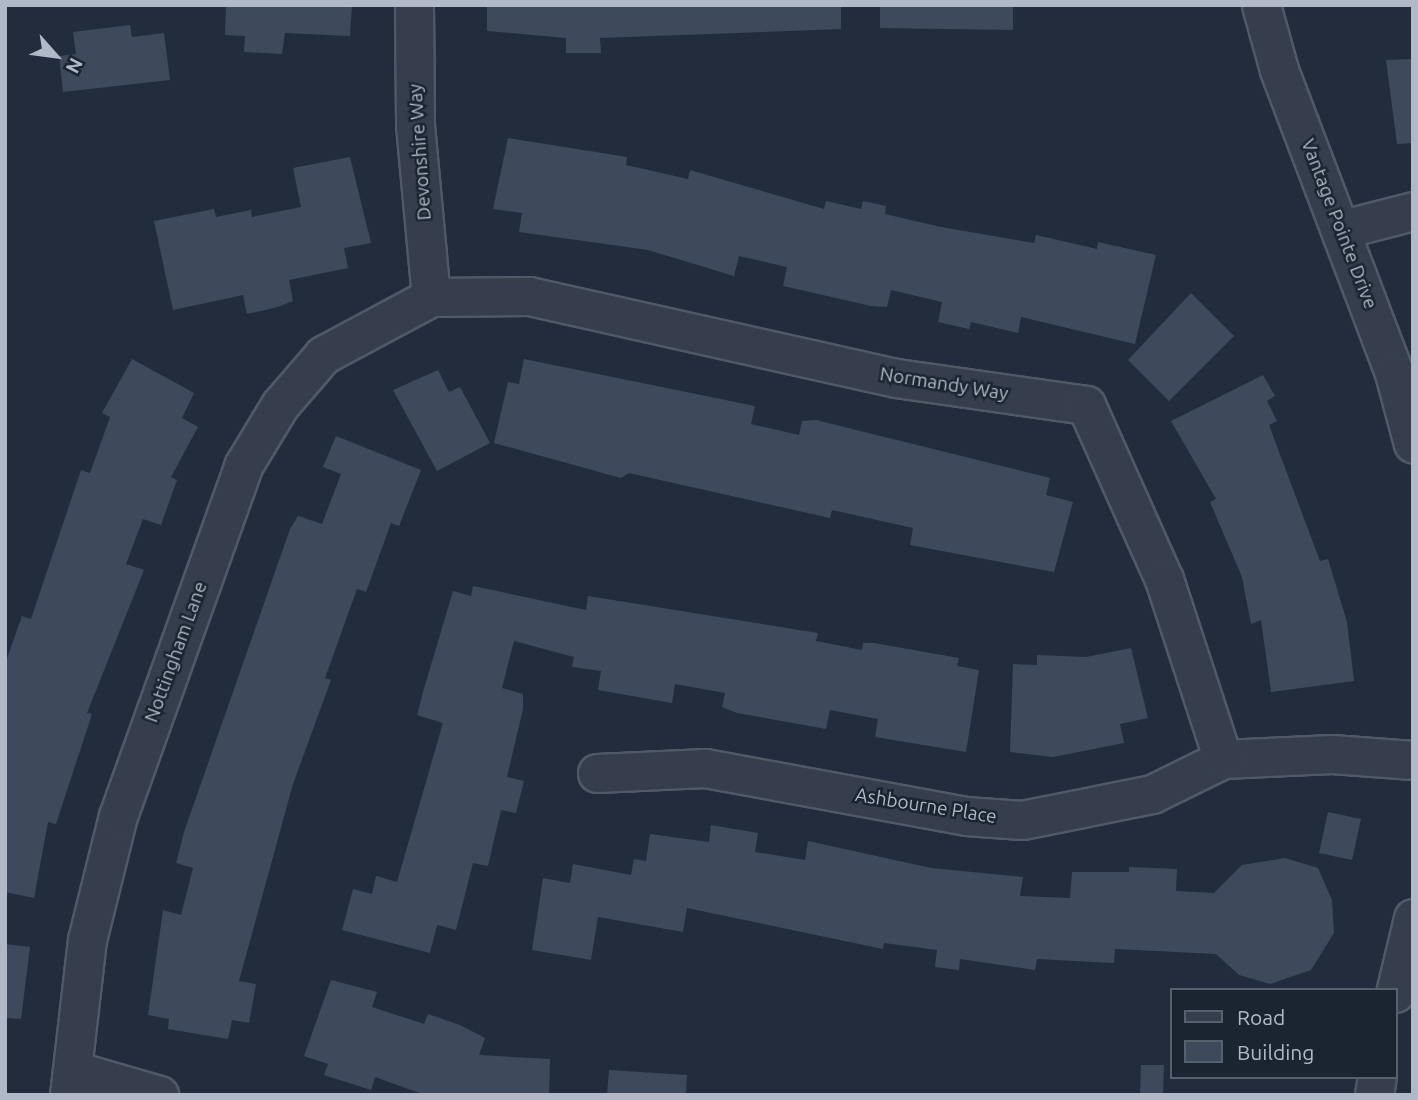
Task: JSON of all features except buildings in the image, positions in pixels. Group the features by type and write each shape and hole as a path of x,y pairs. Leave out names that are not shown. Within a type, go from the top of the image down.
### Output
{"street":[{"name":"Devonshire Way","path":"414,5 415,125 431,298"},
{"name":"Vantage Pointe Drive","path":"1261,5 1279,70 1343,229 1413,444"},
{"path":"1343,229 1413,211"},
{"name":"Normandy Way","path":"431,298 529,296 896,378 1086,405 1164,579 1223,759"},
{"name":"Nottingham Lane","path":"71,1082 87,940 118,816 243,466 280,405 323,355 431,298"},
{"name":"Ashbourne Place","path":"597,773 705,768 966,816 1022,820 1152,794 1223,759 1332,754 1413,760"},
{"path":"1396,988 1413,918"},
{"path":"71,1082 159,1095"}]}
